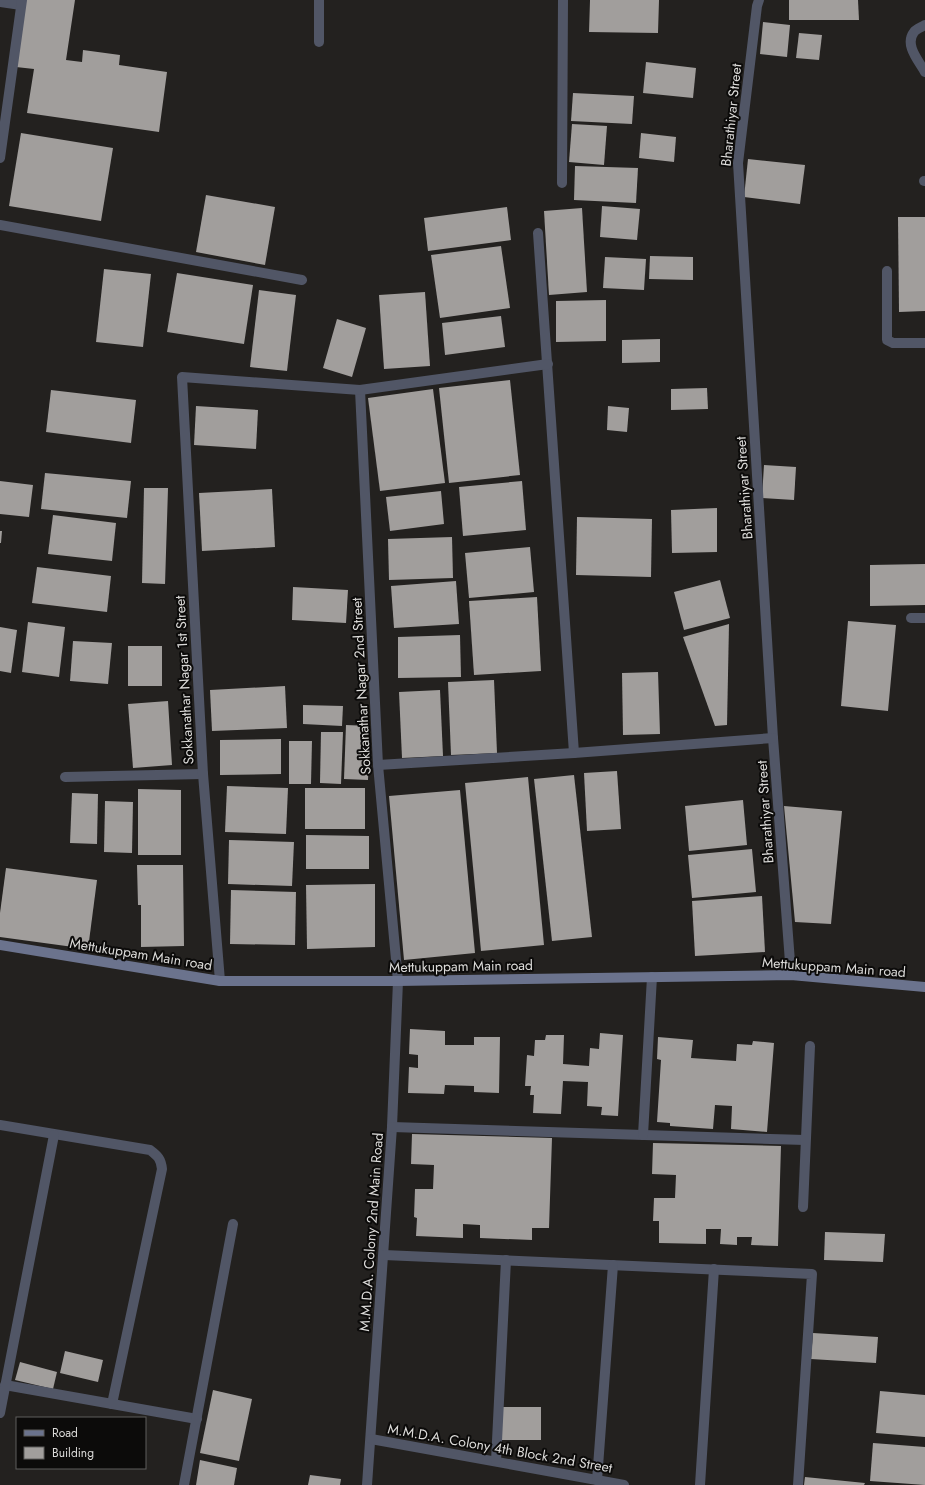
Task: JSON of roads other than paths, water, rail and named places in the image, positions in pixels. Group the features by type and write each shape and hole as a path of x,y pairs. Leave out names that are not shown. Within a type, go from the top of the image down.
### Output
{"main road":[{"name":"Mettukuppam Main road","path":"0,945 220,981 398,981 791,975 925,987"}],"street":[{"path":"319,0 319,42"},
{"path":"562,183 563,0"},
{"name":"Bharathiyar Street","path":"758,0 738,163 773,738 791,975"},
{"path":"0,2 21,2 0,158"},
{"path":"925,25 914,31 911,40 911,47 925,72"},
{"path":"0,225 302,280"},
{"path":"538,233 574,753"},
{"path":"887,271 887,340 893,343 925,343"},
{"path":"360,390 548,364"},
{"name":"Sokkanathar Nagar 1st Street","path":"220,981 204,774 182,377 360,390"},
{"name":"Sokkanathar Nagar 2nd Street","path":"360,390 378,765 398,981"},
{"path":"911,618 925,618"},
{"path":"378,765 574,753 773,738"},
{"path":"65,777 204,774"},
{"path":"643,1135 652,977"},
{"name":"M.M.D.A. Colony 2nd Main Road","path":"367,1485 392,1127 398,981"},
{"path":"803,1207 810,1046"},
{"path":"0,1125 150,1150 161,1160 162,1169 112,1404"},
{"path":"392,1127 806,1140"},
{"path":"0,1413 54,1135"},
{"path":"184,1485 233,1224"},
{"path":"384,1255 812,1274 798,1485"},
{"path":"496,1462 506,1260"},
{"path":"597,1480 613,1265"},
{"path":"700,1485 714,1270"},
{"path":"6,1385 197,1419"},
{"name":"M.M.D.A. Colony 4th Block 2nd Street","path":"371,1439 624,1485"}]}
